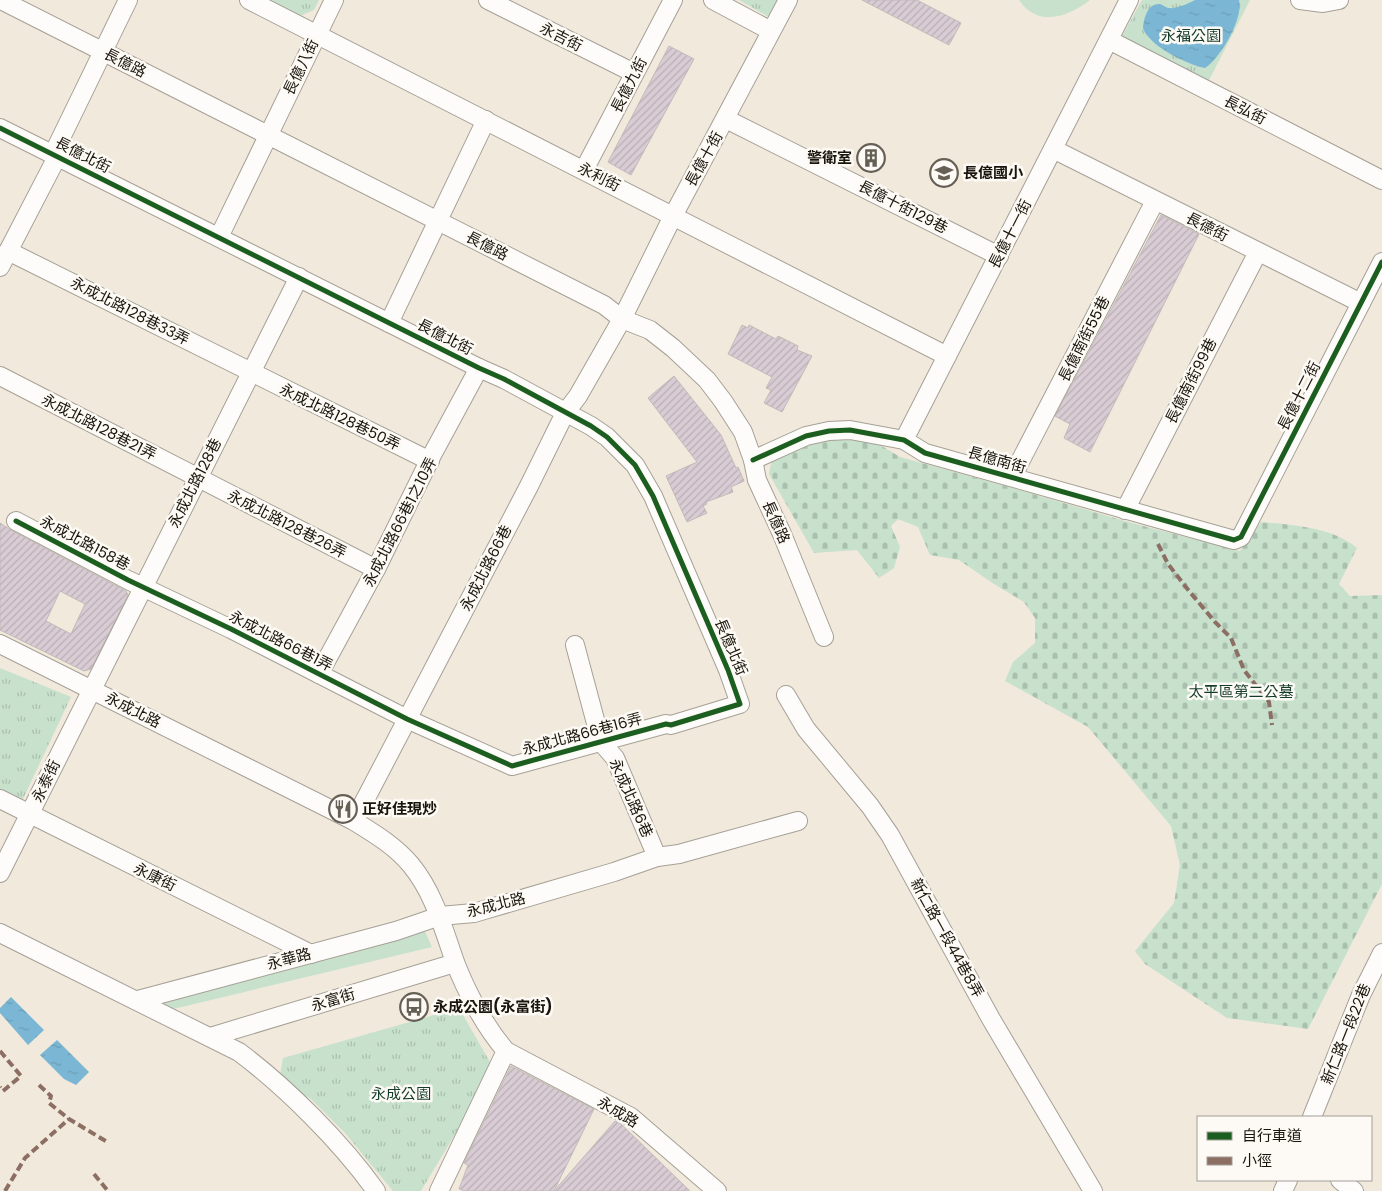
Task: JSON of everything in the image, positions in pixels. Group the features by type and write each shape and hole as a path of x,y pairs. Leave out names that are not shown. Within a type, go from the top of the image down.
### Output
{"street":[{"name":"長億路","path":"1,0 604,305 622,319 650,330 673,348 707,380 724,401 743,432 753,460 757,480 782,534 824,637"},
{"path":"0,267 57,157 57,146 128,0"},
{"name":"永利街","path":"249,0 947,356"},
{"name":"長億八街","path":"268,135 334,0"},
{"name":"永吉街","path":"488,0 634,73"},
{"name":"長億九街","path":"584,170 673,0"},
{"path":"713,0 772,31"},
{"name":"長億十街","path":"622,319 673,216 788,0"},
{"name":"長億十一街","path":"904,440 1128,0"},
{"path":"1300,0 1323,3 1340,0"},
{"name":"長弘街","path":"1108,40 1382,180"},
{"name":"長億十街129巷","path":"726,118 999,256"},
{"path":"389,323 486,120"},
{"name":"長億北街","path":"0,128 478,368 504,379 607,436 626,455 643,477 653,496 728,670 740,704"},
{"path":"219,238 268,135"},
{"name":"長德街","path":"1053,149 1361,304"},
{"name":"長億南街55巷","path":"1012,477 1156,201"},
{"name":"永成北路128巷33弄","path":"8,251 250,372"},
{"name":"長億南街99巷","path":"1125,510 1258,252"},
{"name":"長億十二街","path":"1237,539 1241,537 1382,262"},
{"name":"永成北路128巷","path":"92,690 299,277"},
{"name":"永成北路66巷","path":"354,821 516,512 565,413 578,396 622,319"},
{"name":"永成北路66巷1之10弄","path":"319,674 376,569 478,368"},
{"name":"永成北路128巷50弄","path":"250,372 430,461"},
{"name":"永成北路128巷21弄","path":"0,376 198,478"},
{"name":"長億南街","path":"753,460 806,436 829,431 850,430 866,432 904,440 925,453 1125,510 1234,540 1237,539"},
{"name":"永成北路128巷26弄","path":"198,478 376,569"},
{"name":"永成北路158巷","path":"16,521 143,587"},
{"name":"永成北路66巷1弄","path":"143,587 231,629 407,719"},
{"name":"永成北路","path":"0,644 354,821 396,849 413,867 440,916 474,913 614,872 657,857 679,854 798,821"},
{"path":"574,645 601,742"},
{"name":"永泰街","path":"0,873 92,690"},
{"name":"新仁路一段44巷8弄","path":"786,695 806,729 870,806 890,835 992,1018 1093,1191"},
{"name":"永成北路66巷16弄","path":"407,719 512,766 666,724 671,725 740,704"},
{"name":"永成北路6巷","path":"601,742 614,758 657,857"},
{"name":"永康街","path":"0,800 311,954"},
{"name":"永華路","path":"138,1000 396,931 440,916"},
{"name":"永成路","path":"440,916 455,962 470,995 497,1041 506,1051 631,1117 717,1191"},
{"path":"0,933 240,1052 291,1096 348,1156 376,1191"},
{"name":"新仁路一段22巷","path":"1312,1116 1361,995 1382,953"},
{"name":"永富街","path":"210,1037 455,962"},
{"path":"438,1191 506,1051"},
{"path":"1341,1181 1354,1191"}],"green space":[{"path":"259,0 319,0 314,10 295,18"},
{"path":"739,0 778,0 769,17"},
{"path":"1019,0 1090,0 1063,15 1044,17 1027,9"},
{"name":"永福公園","path":"1142,0 1250,0 1206,86 1121,38"},
{"name":"太平區第二公墓","path":"842,435 867,437 900,457 1128,522 1240,551 1261,522 1324,531 1347,541 1357,548 1339,584 1350,596 1382,595 1382,884 1308,1029 1227,1018 1145,964 1135,951 1174,903 1180,865 1171,826 1088,727 1005,681 1013,662 1035,643 1035,618 1024,602 959,560 930,555 918,527 898,519 891,526 900,547 894,568 879,578 857,550 814,553 769,474 772,459 804,444"},
{"path":"0,668 71,697 22,801 0,791"},
{"path":"422,925 432,947 173,1009 154,999"},
{"name":"永成公園","path":"459,1008 494,1069 421,1191 393,1191 345,1133 311,1099 279,1081 283,1058"}],"water":[{"name":"永福公園","path":"1195,0 1239,0 1238,17 1230,37 1217,56 1205,68 1170,54 1153,41 1143,28 1147,12 1152,6 1160,4 1168,8 1175,8"},
{"path":"11,997 44,1030 28,1045 0,1013 0,1008"},
{"path":"57,1040 89,1072 76,1085 64,1079 40,1055"}],"building":[{"path":"862,0 917,0 961,23 949,45"},
{"path":"669,46 694,59 631,175 608,162"},
{"name":"警衛室","path":"869,147 881,154 873,169 861,163"},
{"path":"1161,215 1199,234 1090,452 1064,438 1070,424 1055,416"},
{"path":"742,325 748,328 749,325 776,339 778,336 798,346 797,350 812,356 782,412 764,403 771,390 766,388 772,377 728,354"},
{"path":"674,376 721,435 744,481 731,487 733,492 706,502 707,504 703,506 707,513 687,522 666,476 697,462 648,398"},
{"path":"0,523 126,591 128,595 91,669 84,671 0,630","holes":["60,591 85,604 71,634 46,621"]},
{"path":"511,1066 594,1109 554,1191 465,1191 459,1189 468,1165 464,1163"},
{"path":"615,1121 620,1123 690,1191 554,1191"}],"marked path":[{"path":"1158,544 1168,564 1215,622 1231,638 1244,670 1269,702 1272,725"},
{"path":"0,1051 21,1076 3,1091 0,1087"},
{"path":"39,1085 51,1096 49,1103 69,1119 109,1143"},
{"path":"5,1191 25,1158 69,1119"},
{"path":"94,1174 108,1191"}],"cycle path":[{"path":"0,128 504,379 591,426 607,437 635,465 653,496 728,670 740,704 671,725 666,724 512,766 407,719 231,629 128,580 16,521"},
{"path":"753,460 806,436 829,431 850,430 904,440 925,453 1234,540 1241,537 1382,262"}],"place":[{"name":"警衛室","path":"871,158"},
{"name":"長億國小","path":"944,173"},
{"name":"正好佳現炒","path":"343,809"},
{"name":"永成公園(永富街)","path":"414,1007"}]}
